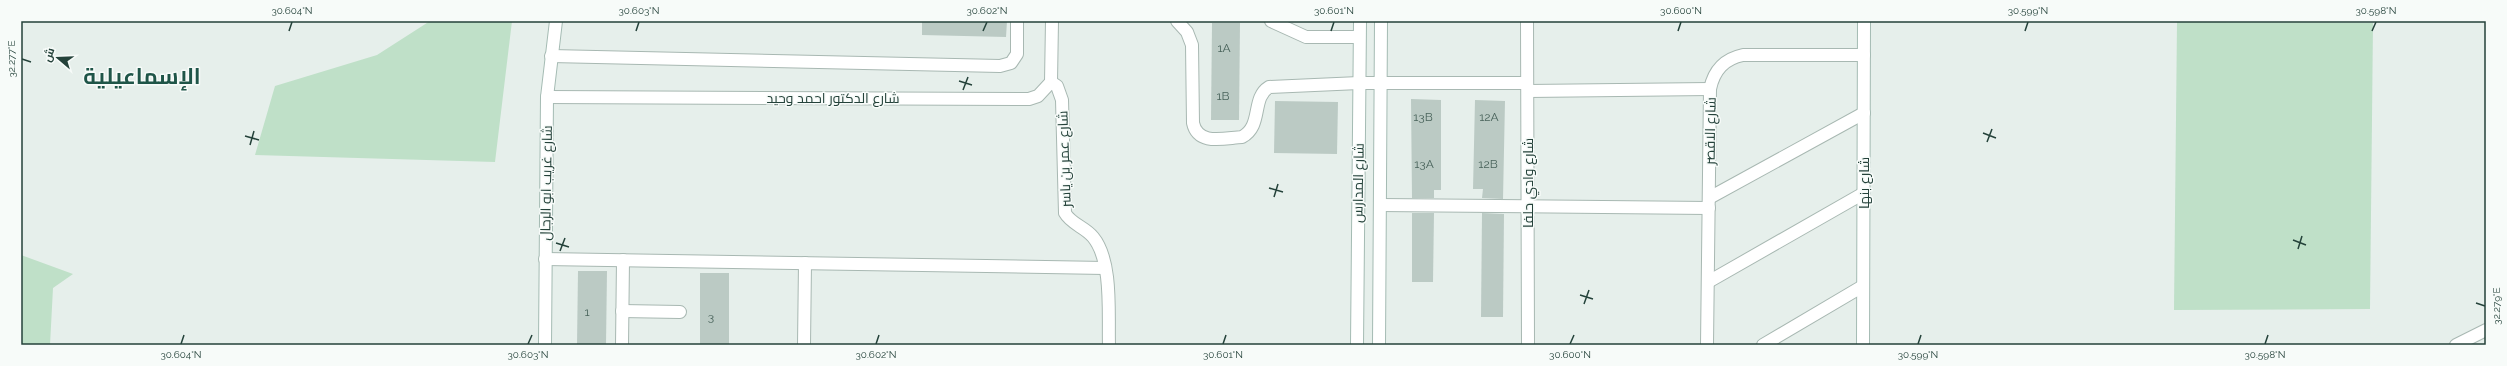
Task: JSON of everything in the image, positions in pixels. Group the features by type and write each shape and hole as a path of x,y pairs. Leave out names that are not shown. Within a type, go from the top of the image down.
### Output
{"street":[{"name":"شارع غريب ابو الرجال","path":"545,345 547,97 556,21"},
{"path":"551,56 1000,66 1011,63 1017,54 1017,21"},
{"path":"1051,82 1052,21"},
{"path":"1177,21 1191,40 1193,123 1196,132 1204,138 1242,137 1247,134 1254,126 1262,93 1269,87 1380,83 1528,87 1710,89"},
{"path":"1271,21 1306,37 1359,36"},
{"name":"شارع المدارس","path":"1357,345 1360,21"},
{"name":"شارع المدارس","path":"1379,345 1381,21"},
{"name":"شارع وادي حلفا","path":"1527,21 1528,345"},
{"name":"شارع بنها","path":"1863,345 1864,21"},
{"name":"شارع الاقصر","path":"1707,345 1710,89 1718,70 1734,57 1864,55"},
{"name":"شارع الدكتور احمد وحيد","path":"547,97 1029,99 1038,96 1046,90 1051,82"},
{"name":"شارع عمر بن ياسر","path":"1051,82 1057,86 1062,100 1065,213 1093,237 1105,268 1109,345"},
{"path":"1380,205 1528,206 1709,203 1864,113"},
{"path":"1708,282 1864,193"},
{"path":"545,259 1105,268"},
{"path":"622,345 623,260"},
{"path":"804,263 804,345"},
{"path":"1763,345 1863,286"},
{"path":"622,311 680,312"},
{"path":"2456,345 2486,330"}],"green space":[{"path":"430,21 512,21 495,162 255,155 275,86 377,55"},
{"path":"2177,22 2373,23 2370,309 2174,310"},
{"path":"21,255 73,274 53,288 50,345 21,345"}],"building":[{"path":"922,21 1007,21 1006,37 922,35"},
{"path":"1212,23 1240,23 1239,120 1211,120"},
{"path":"1411,99 1441,100 1441,190 1434,190 1434,198 1412,198"},
{"path":"1475,100 1505,101 1503,199 1482,198 1483,189 1473,189"},
{"path":"1275,101 1338,102 1337,154 1274,153"},
{"path":"1412,213 1434,213 1433,282 1412,282"},
{"path":"1482,213 1504,214 1503,317 1481,317"},
{"path":"578,271 607,271 606,345 577,345"},
{"path":"700,273 729,273 729,345 700,345"}],"district":[{"name":"الإسماعيلية","path":"142,76"}]}
